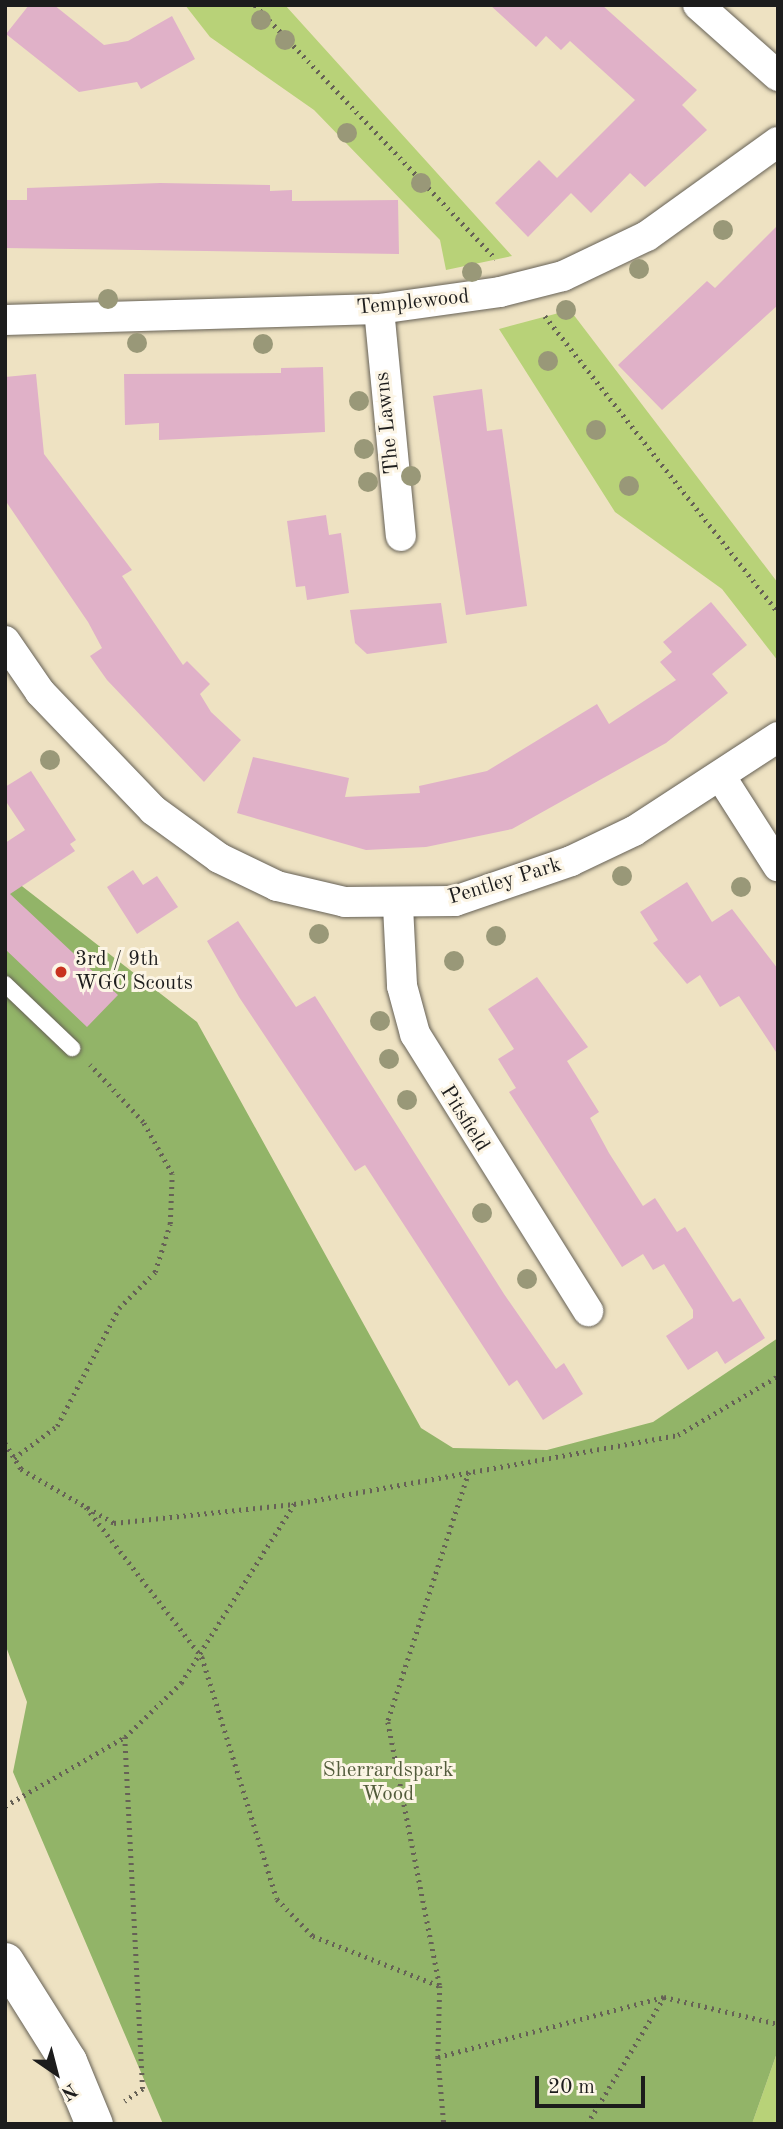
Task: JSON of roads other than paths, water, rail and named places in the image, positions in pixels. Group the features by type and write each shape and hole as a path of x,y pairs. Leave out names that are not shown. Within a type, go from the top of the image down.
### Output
{"street":[{"path":"698,5 778,76"},
{"name":"Templewood","path":"5,320 379,309 446,303 563,276 647,236 734,180 778,142"},
{"name":"The Lawns","path":"379,309 401,536"},
{"name":"Pentley Park","path":"5,641 89,747 153,810 219,858 277,886 397,906 456,901 571,861 721,777 778,737"},
{"path":"721,777 778,866"},
{"name":"Pitsfield","path":"397,906 402,986 415,1034 588,1311"},
{"path":"5,1961 68,2061 93,2120"}],"lane":[{"path":"5,984 72,1048"}],"place":[{"name":"3rd / 9th WGC Scouts","path":"61,972"}],"park label":[{"name":"Sherrardspark Wood","path":"388,1783"}]}
